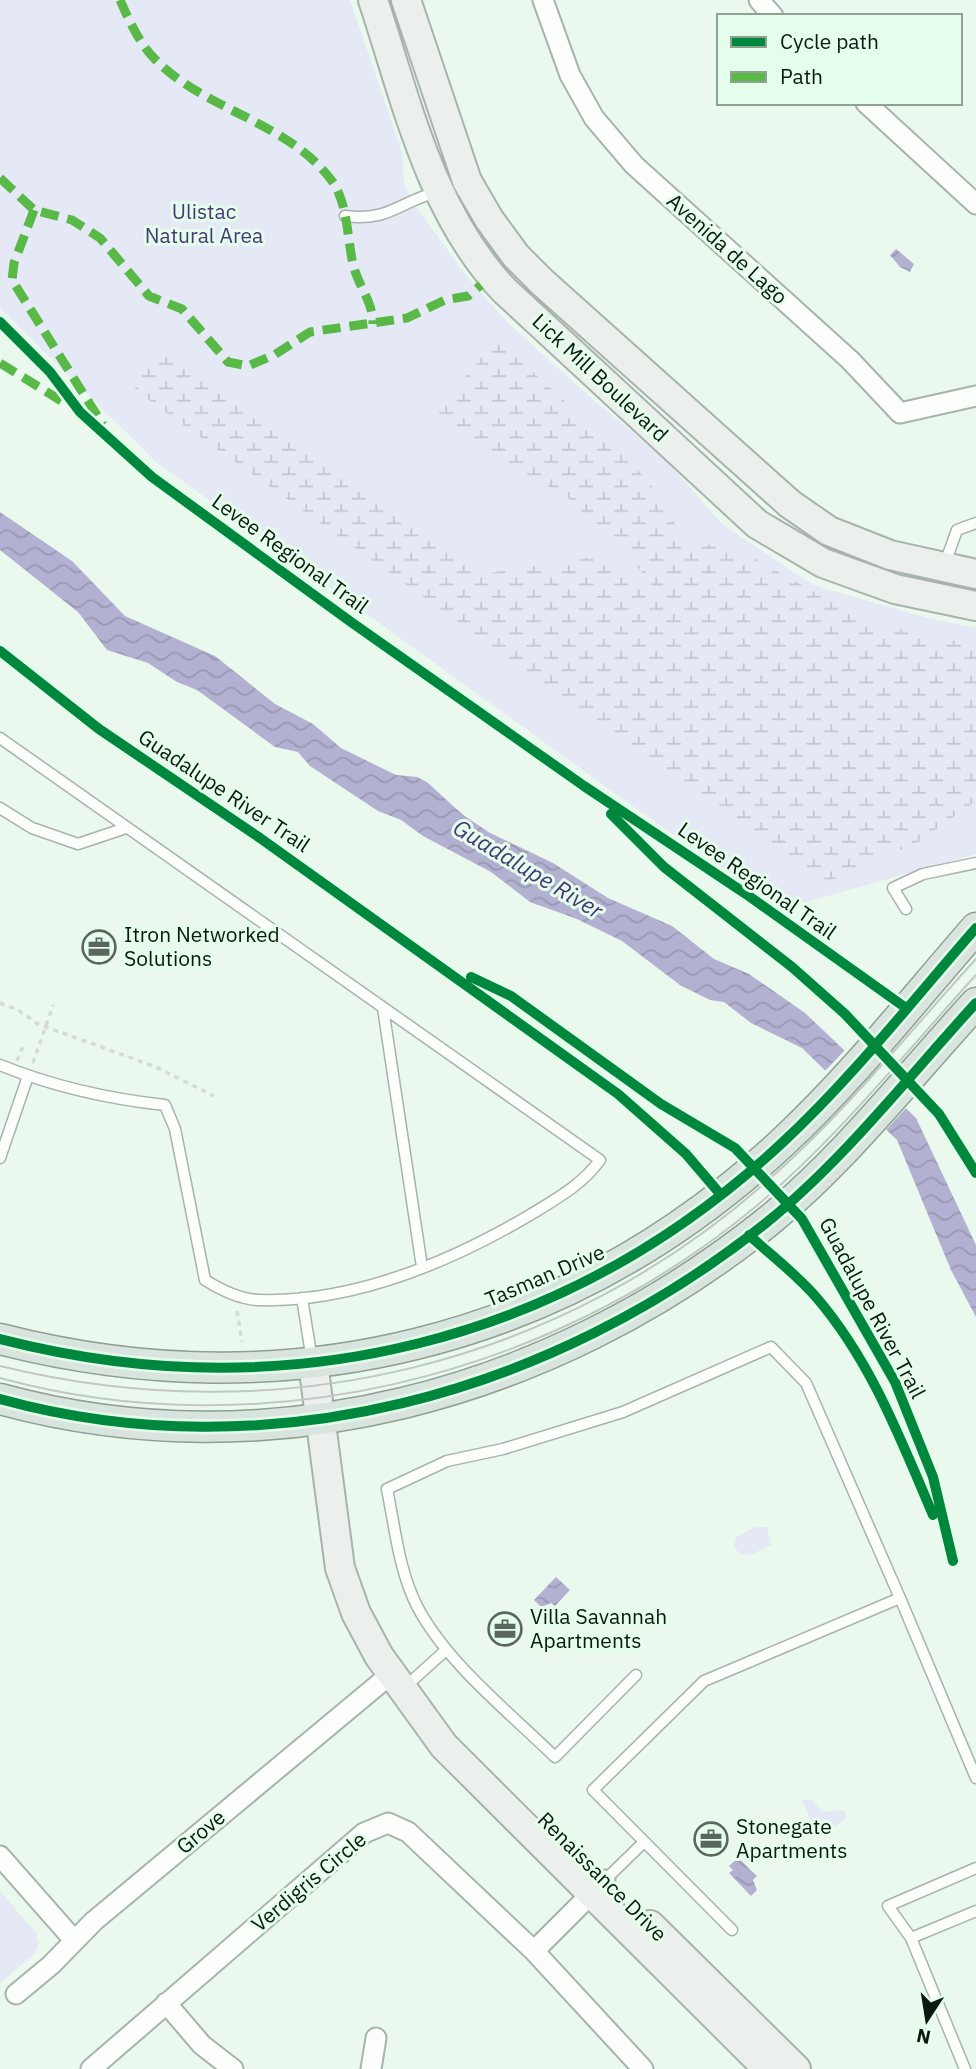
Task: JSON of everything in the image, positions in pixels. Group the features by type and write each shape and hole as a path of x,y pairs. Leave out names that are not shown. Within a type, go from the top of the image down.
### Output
{"main road":[{"name":"Lick Mill Boulevard","path":"373,0 492,276 505,290 757,524 822,563 895,589 976,606"},
{"name":"Lick Mill Boulevard","path":"406,0 452,186 489,219 516,256 790,504 829,531 890,555 976,574"},
{"name":"Tasman Drive","path":"0,1339 116,1363 179,1368 313,1363 428,1340 551,1299 638,1255 734,1185 807,1119 976,928"},
{"path":"0,1399 65,1413 171,1424 225,1426 321,1420 407,1404 512,1370 563,1348 663,1294 768,1221 828,1165 976,1003"},
{"name":"Renaissance Drive","path":"313,1363 340,1568 356,1613 396,1682 459,1736 768,2069"},
{"name":"Renaissance Drive","path":"598,1887 796,2069"}],"street":[{"name":"Avenida de Lago","path":"543,0 570,75 594,118 634,165 850,360 900,413 976,396"},
{"path":"759,0 771,14"},
{"path":"868,105 976,204"},
{"name":"Grove","path":"16,1994 51,1965 73,1939 396,1682"},
{"name":"Verdigris Circle","path":"91,2069 364,1833 388,1823 408,1832 534,1951 643,2069"},
{"path":"0,1856 73,1939"},
{"path":"534,1951 598,1887"},
{"path":"166,2003 202,2045 233,2069"},
{"path":"370,2069 376,2038"}],"lane":[{"path":"345,216 366,219 383,217 413,199 452,186"},
{"path":"944,568 957,530 976,523"},
{"path":"0,738 600,1160 589,1176 561,1196 473,1246 422,1267 349,1290 302,1298 256,1300 225,1293 205,1280 175,1129 165,1105 101,1095 29,1076 0,1065"},
{"path":"0,808 32,828 78,844 126,828"},
{"path":"906,909 893,888 923,874 976,863"},
{"path":"383,1008 422,1267"},
{"path":"0,1158 29,1076"},
{"path":"302,1298 313,1363"},
{"path":"636,1675 555,1757 446,1650 418,1608 405,1573 387,1489 447,1461 510,1447 623,1412 771,1347 806,1384 901,1598 976,1778"},
{"path":"732,1930 593,1790 704,1681 901,1598"},
{"path":"396,1682 446,1650"},
{"path":"598,1887 643,1842"},
{"path":"965,2069 911,1938 888,1906 976,1868"},
{"path":"911,1938 976,1911"}],"path":[{"path":"0,1003 44,1026 156,1067 214,1096"},
{"path":"29,1076 53,1005"},
{"path":"17,1061 23,1046"},
{"path":"237,1311 243,1351"}],"green space":[{"name":"Ulistac Natural Area","path":"0,0 350,0 402,152 404,184 417,208 467,277 508,323 591,398 665,459 722,524 813,585 931,619 976,628 976,854 782,909 638,810 155,461 0,308"},
{"path":"497,339 630,461 652,487 687,543 733,546 863,620 976,646 976,801 918,842 823,884 135,390 142,358 172,355 482,574 605,555 658,593 628,555 568,498 508,463 435,413"},
{"path":"756,1527 767,1527 771,1545 750,1555 740,1554 734,1547 736,1537"},
{"path":"802,1800 811,1800 823,1812 844,1810 847,1817 831,1830 811,1822"},
{"path":"0,1891 36,1933 39,1943 35,1953 0,1983"}],"water":[{"path":"896,249 914,264 910,272 900,267 890,255"},
{"name":"Guadalupe River","path":"0,512 72,561 125,616 215,656 275,704 313,724 341,748 396,775 417,777 427,782 463,815 490,833 553,863 608,898 672,926 714,959 749,974 805,1013 916,1118 976,1245 976,1317 951,1270 897,1140 802,1048 751,1023 724,1002 710,1000 680,985 622,941 577,919 530,902 491,872 423,836 401,820 378,811 310,766 298,752 275,747 197,690 177,682 148,663 107,650 78,612 0,550"},
{"path":"556,1577 570,1590 555,1606 551,1603 541,1607 534,1600"},
{"path":"738,1858 757,1876 753,1880 757,1890 751,1896 729,1873 733,1870 729,1866"}],"pier":[{"path":"847,1048 908,1106 884,1132 823,1073"}],"tram line":[{"path":"0,1366 104,1385 208,1392 311,1386 412,1368 510,1337 603,1295 692,1240 775,1174 853,1096 976,959"},
{"path":"0,1378 98,1398 198,1405 298,1400 397,1383 494,1355 586,1316 673,1267 754,1208 842,1125 976,975"}],"marked path":[{"path":"120,0 142,43 172,74 194,90 292,143 313,160 332,181 341,200 353,264 371,308 373,324"},
{"path":"0,178 34,210 72,220 100,238 149,296 182,309 228,362 248,366 274,355 310,332 407,318 445,300 468,296 481,285"},
{"path":"34,210 14,263 12,280 103,425"},
{"path":"0,363 68,405"}],"cycle path":[{"name":"Levee Regional Trail","path":"0,322 50,372 80,412 152,477 351,622 584,786 746,894 906,1008"},
{"name":"Guadalupe River Trail","path":"0,651 99,729 260,838 618,1094 686,1154 721,1195"},
{"path":"611,814 664,867 792,967 845,1014 939,1114 976,1173"},
{"path":"0,1339 107,1360 212,1367 316,1362 417,1344 515,1313 609,1269 698,1212 782,1143 858,1065 976,928"},
{"name":"Guadalupe River Trail","path":"471,977 511,996 661,1104 735,1148 802,1219 895,1382 933,1477 953,1561"},
{"path":"0,1399 101,1420 203,1427 304,1421 404,1403 501,1373 594,1333 683,1283 766,1223 849,1145 976,1003"},
{"path":"749,1235 816,1297 853,1347 883,1401 933,1515"}],"place":[{"name":"Itron Networked Solutions","path":"99,947"},
{"name":"Villa Savannah Apartments","path":"505,1629"},
{"name":"Stonegate Apartments","path":"711,1839"}]}
